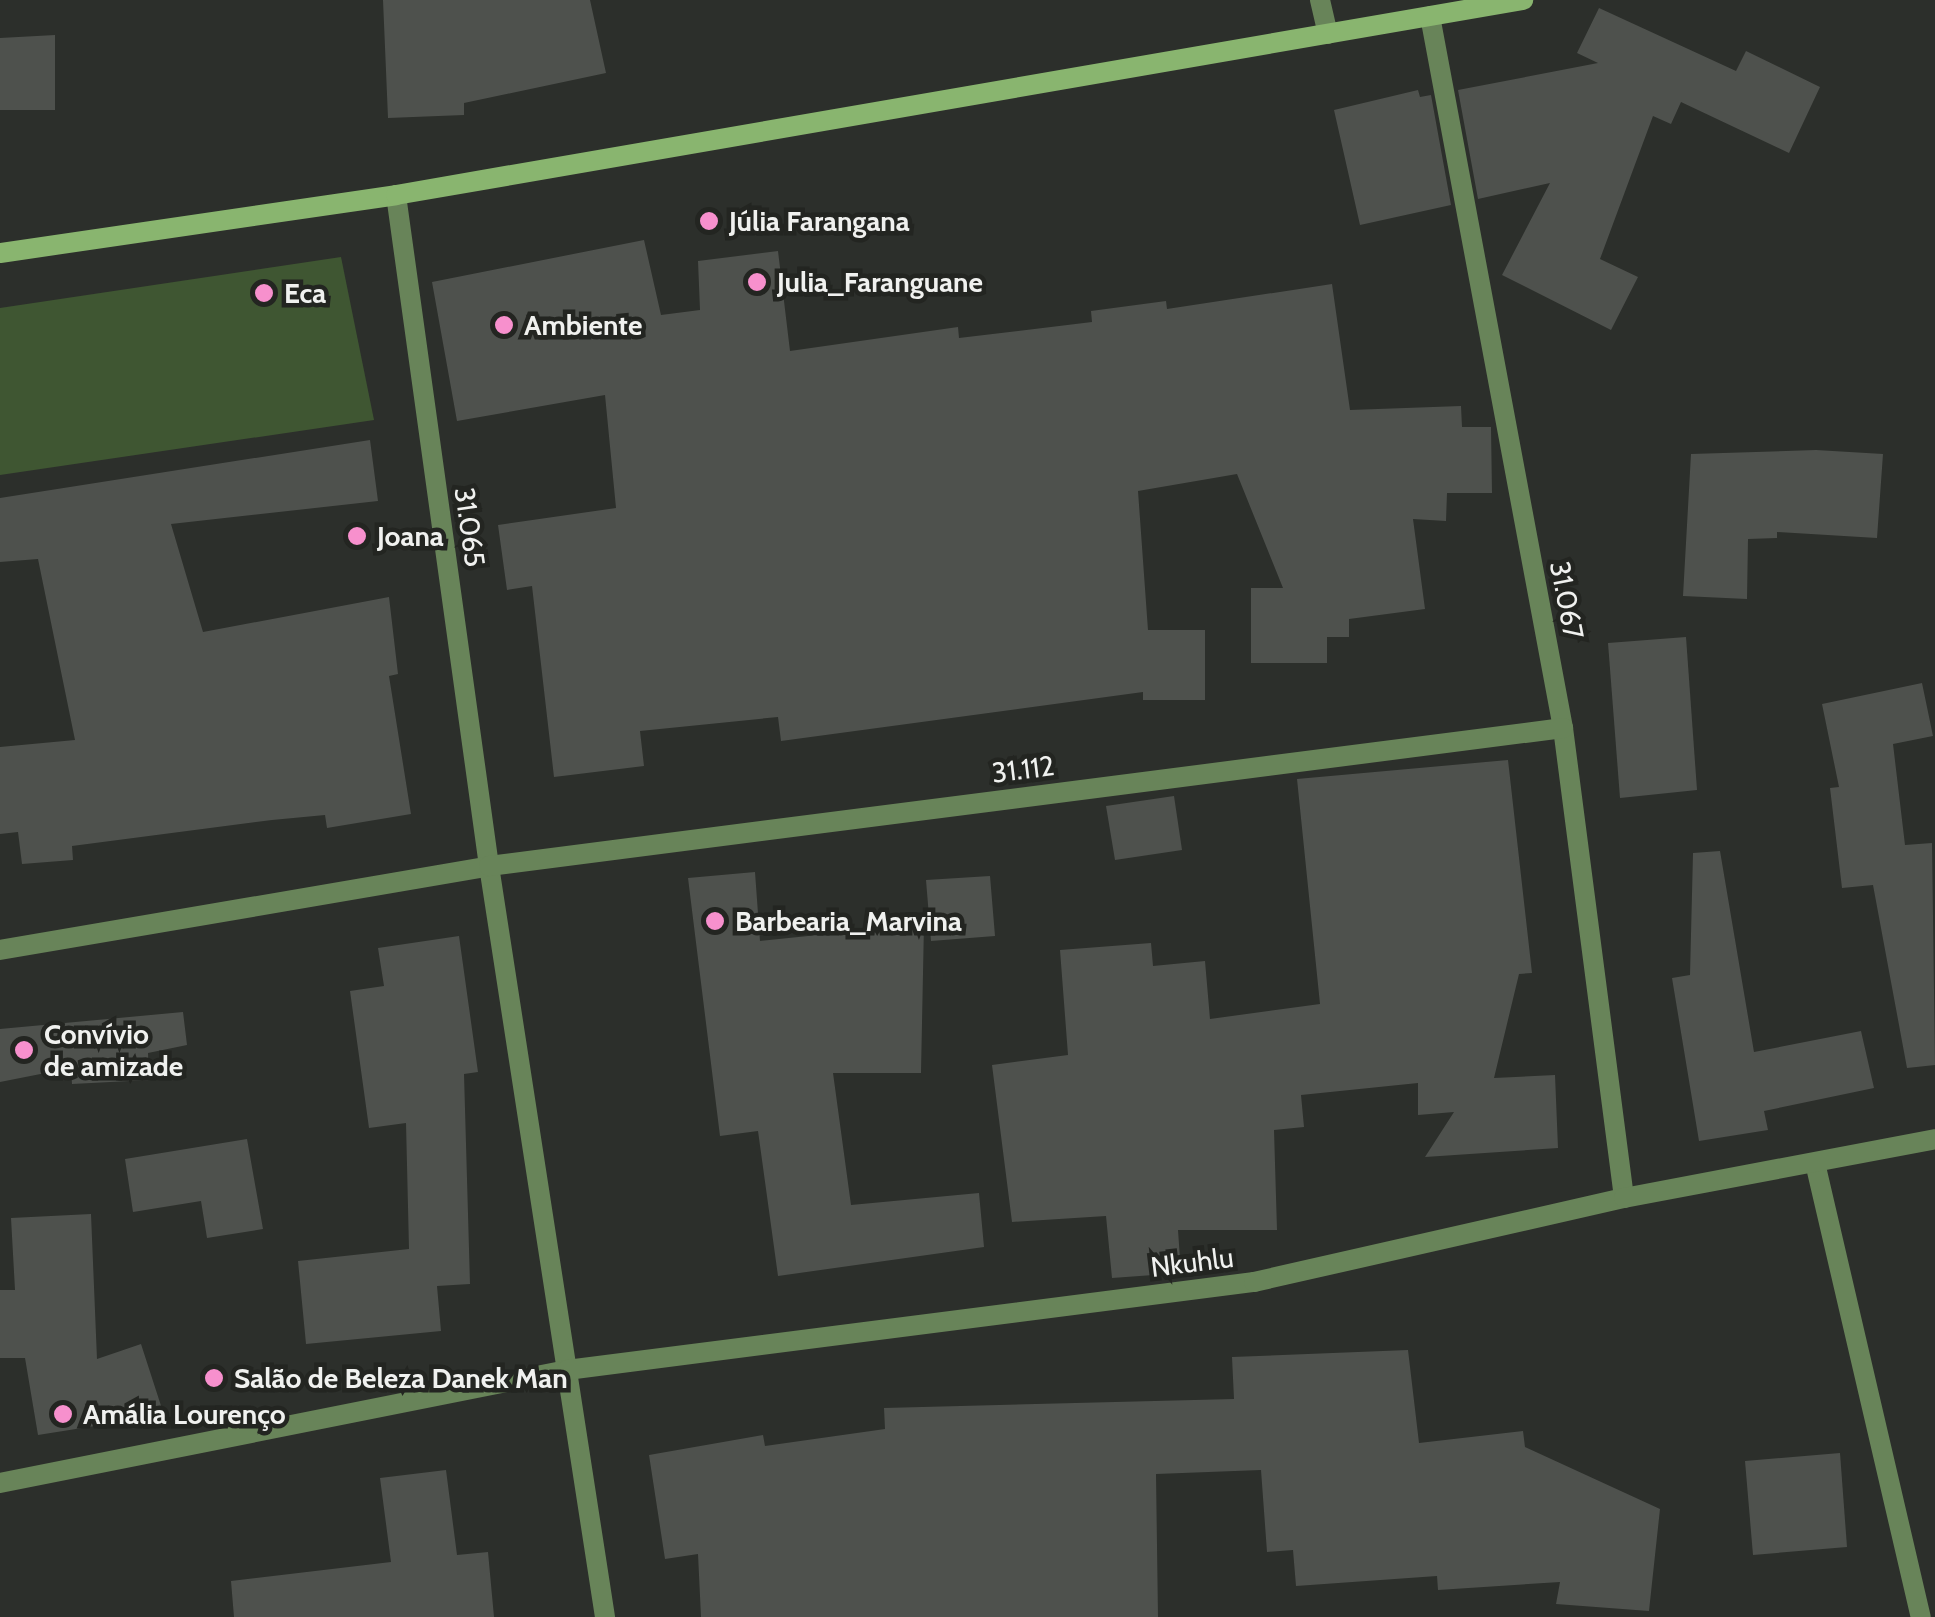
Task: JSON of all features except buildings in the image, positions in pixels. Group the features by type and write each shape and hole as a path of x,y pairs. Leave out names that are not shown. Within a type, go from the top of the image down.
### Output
{"street":[{"path":"1320,0 1328,34"},
{"path":"0,253 396,195 1523,0"},
{"name":"31.067","path":"1430,16 1563,728 1624,1198"},
{"name":"31.065","path":"396,195 489,866 606,1617"},
{"name":"31.112","path":"0,950 489,866 1563,728"},
{"name":"Nkuhlu","path":"0,1484 567,1370 1254,1282 1624,1198 1816,1166 1935,1140"},
{"path":"1816,1166 1921,1617"}],"green space":[{"path":"341,257 374,420 0,475 0,308"}],"place":[{"name":"Júlia Farangana","path":"709,221"},
{"name":"Julia_Faranguane","path":"757,282"},
{"name":"Eca","path":"264,293"},
{"name":"Ambiente","path":"504,325"},
{"name":"Joana","path":"357,536"},
{"name":"Barbearia_Marvina","path":"715,921"},
{"name":"Convívio de amizade","path":"24,1050"},
{"name":"Salão de Beleza Danek Man","path":"214,1378"},
{"name":"Amália Lourenço","path":"63,1414"}]}
